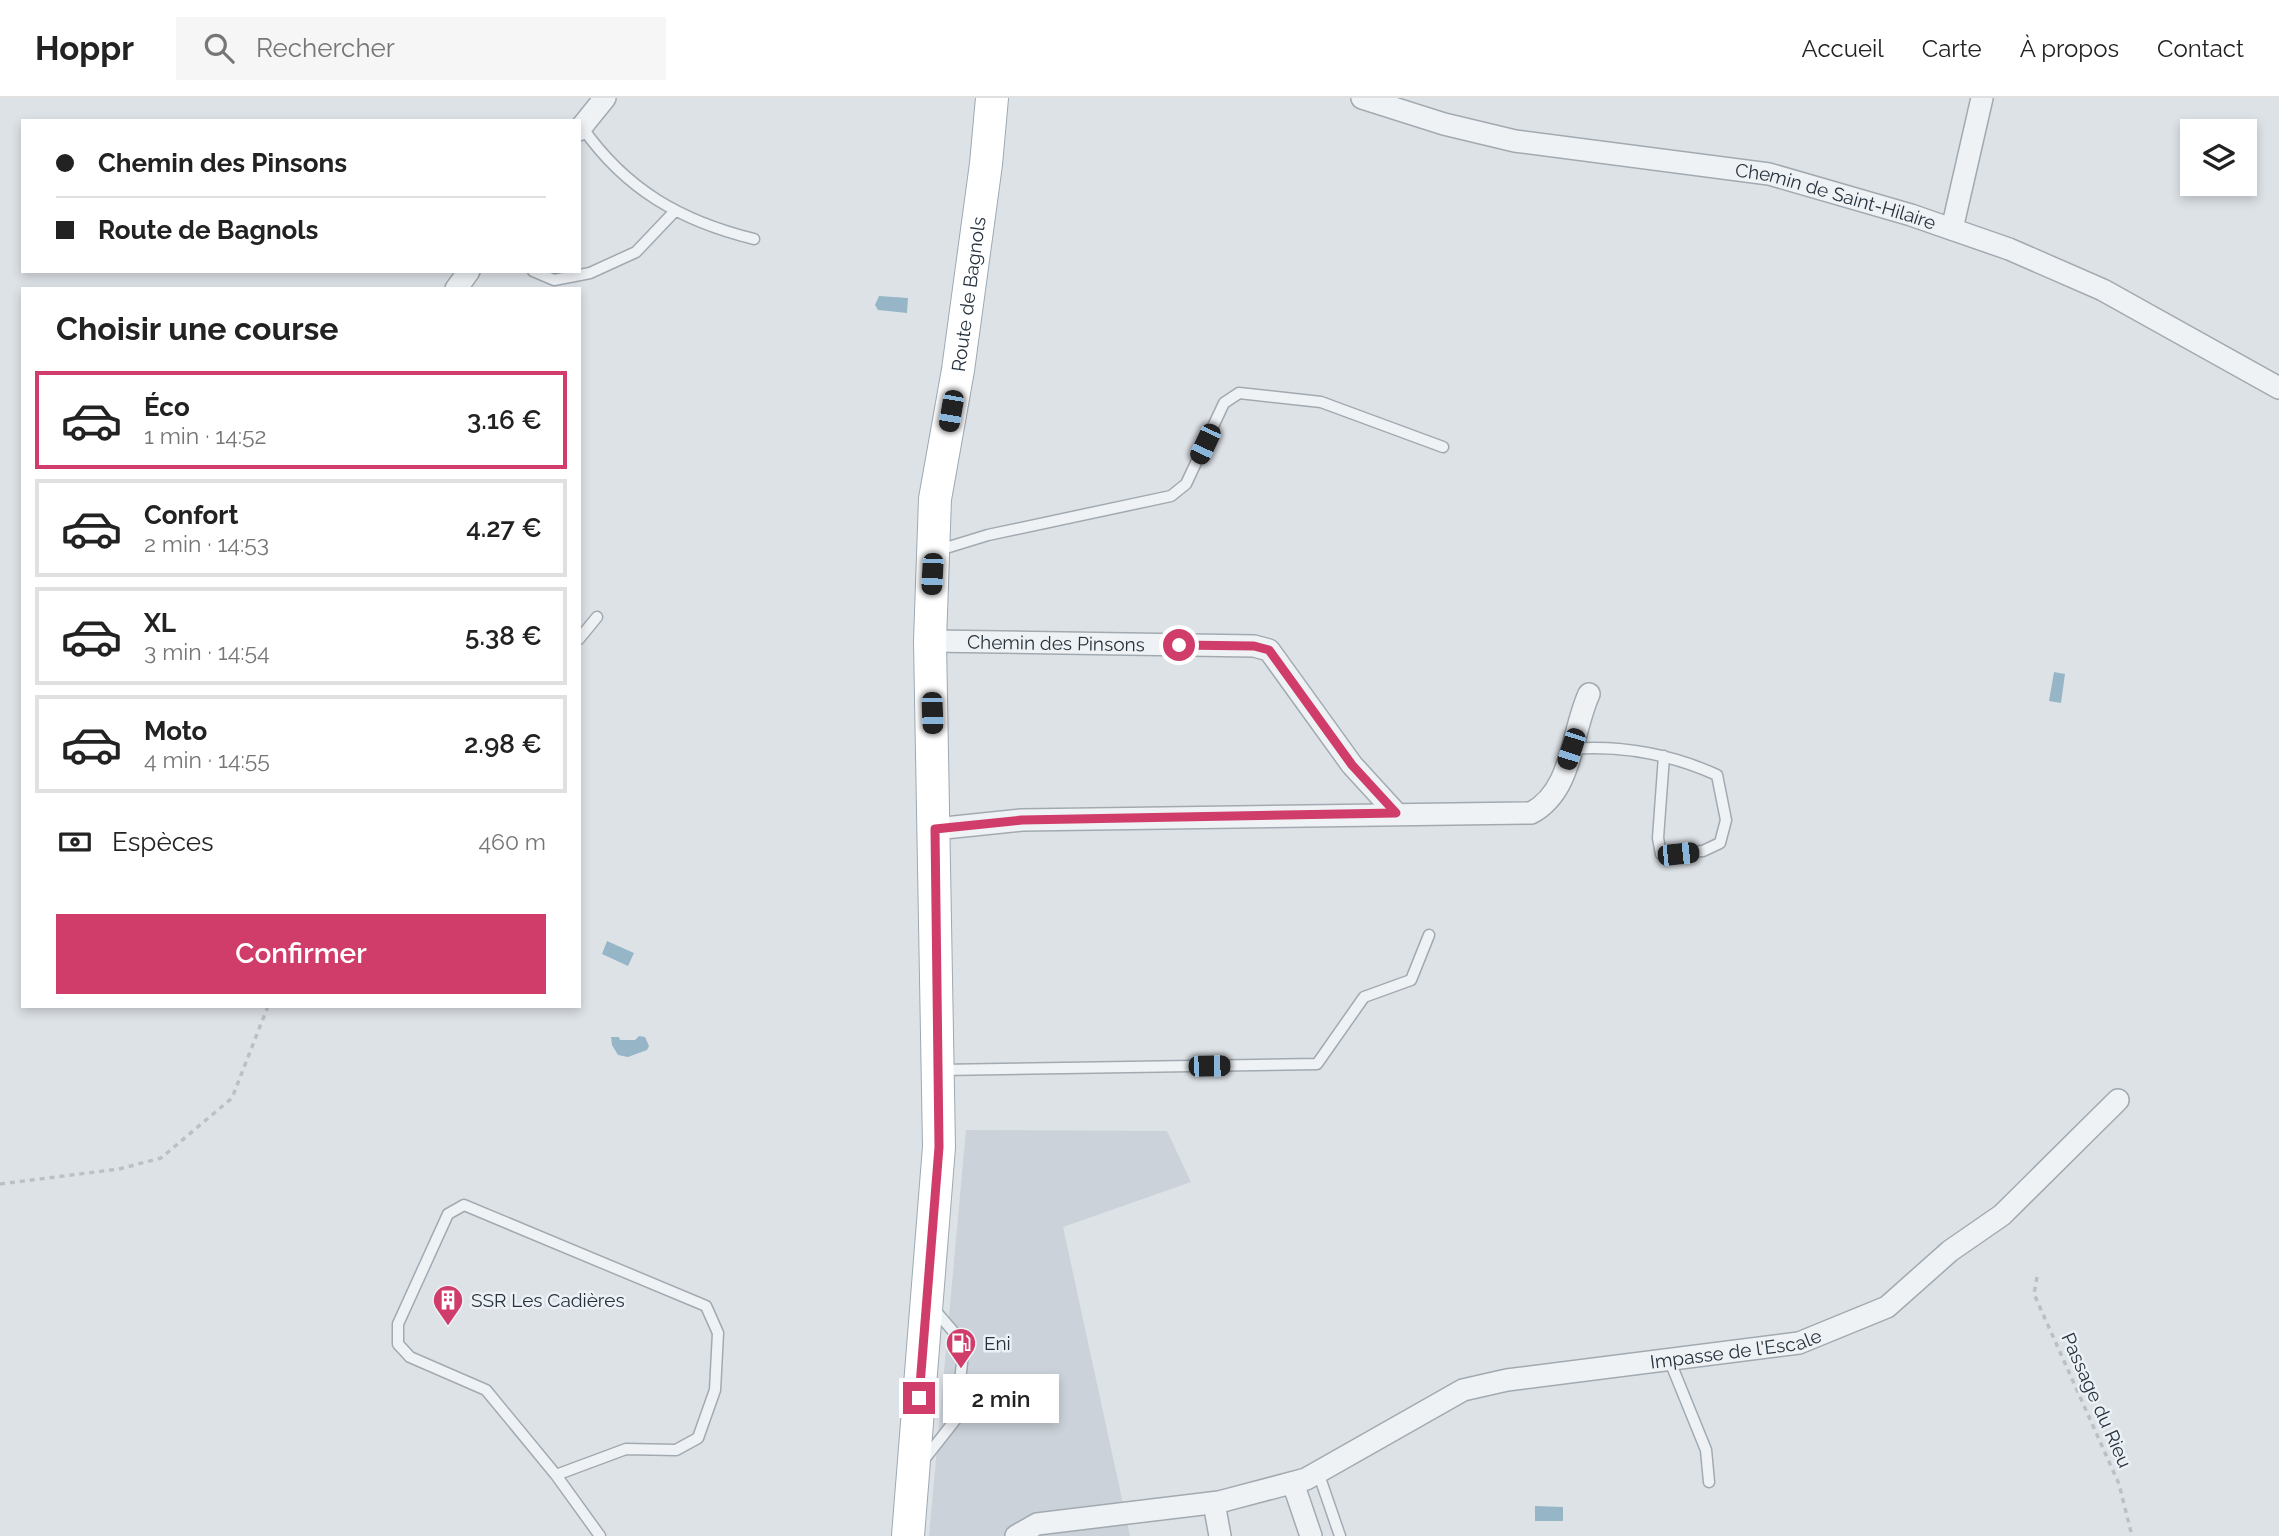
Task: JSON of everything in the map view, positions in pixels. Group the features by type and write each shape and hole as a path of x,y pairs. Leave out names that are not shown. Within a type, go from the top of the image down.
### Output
{"main road":[{"name":"Route de Bagnols","path":"908,1536 939,1147 930,641 936,499 958,370 986,164 992,98"}],"street":[{"path":"581,128 605,98"},
{"name":"Chemin de Saint-Hilaire","path":"1362,98 1444,124 1515,141 1769,174 1952,229 2009,249 2103,290 2279,388"},
{"path":"1952,229 1982,98"},
{"name":"Chemin des Pinsons","path":"930,641 1254,646 1269,650 1352,765 1396,813"},
{"path":"935,829 1022,820 1531,813 1547,804 1558,789 1589,694"},
{"name":"Impasse de l'Escale","path":"1016,1536 1037,1524 1214,1503 1293,1483 1318,1472 1463,1390 1507,1380 1799,1343 1886,1307 1950,1251 2002,1215 2118,1100"},
{"path":"1293,1483 1311,1536"},
{"path":"1214,1503 1220,1536"}],"lane":[{"path":"581,130 598,152 662,206 711,229 754,239"},
{"path":"538,273 554,280 590,273 636,252 674,212"},
{"path":"933,552 988,535 1171,496 1186,484 1224,403 1239,393 1321,402 1443,447"},
{"path":"581,637 597,617"},
{"path":"1571,749 1608,746 1664,757 1687,762 1717,775 1727,820 1720,843 1703,851 1661,855 1658,838 1664,757"},
{"path":"938,1070 1317,1064 1364,997 1411,980 1429,935"},
{"path":"556,1475 626,1449 676,1450 698,1438 715,1390 718,1334 706,1307 464,1205 448,1214 398,1324 398,1344 410,1357 486,1390 556,1475 600,1536"},
{"path":"1669,1359 1706,1450 1709,1482"},
{"path":"1318,1472 1339,1536"}],"path":[{"path":"0,1184 119,1169 161,1158 232,1098 267,1008"},
{"name":"Passage du Rieu","path":"2037,1277 2034,1294 2119,1485 2132,1536"}],"shaded area":[{"path":"966,1130 1167,1131 1191,1182 1063,1227 1130,1536 929,1536"}],"water":[{"path":"879,296 908,298 907,313 878,310 875,305"},
{"path":"2054,672 2065,674 2061,703 2049,701"},
{"path":"607,941 634,953 628,966 602,954"},
{"path":"639,1036 645,1037 649,1046 647,1050 628,1057 618,1055 612,1045 611,1037 635,1040"},
{"path":"1535,1506 1563,1507 1563,1521 1535,1521"}],"place":[{"name":"SSR Les Cadières","path":"448,1327"},
{"name":"Eni","path":"961,1370"}],"route":[{"path":"919,1398 939,1147 935,829 1022,820 1396,813 1352,765 1269,650 1254,646 1179,645"}]}
